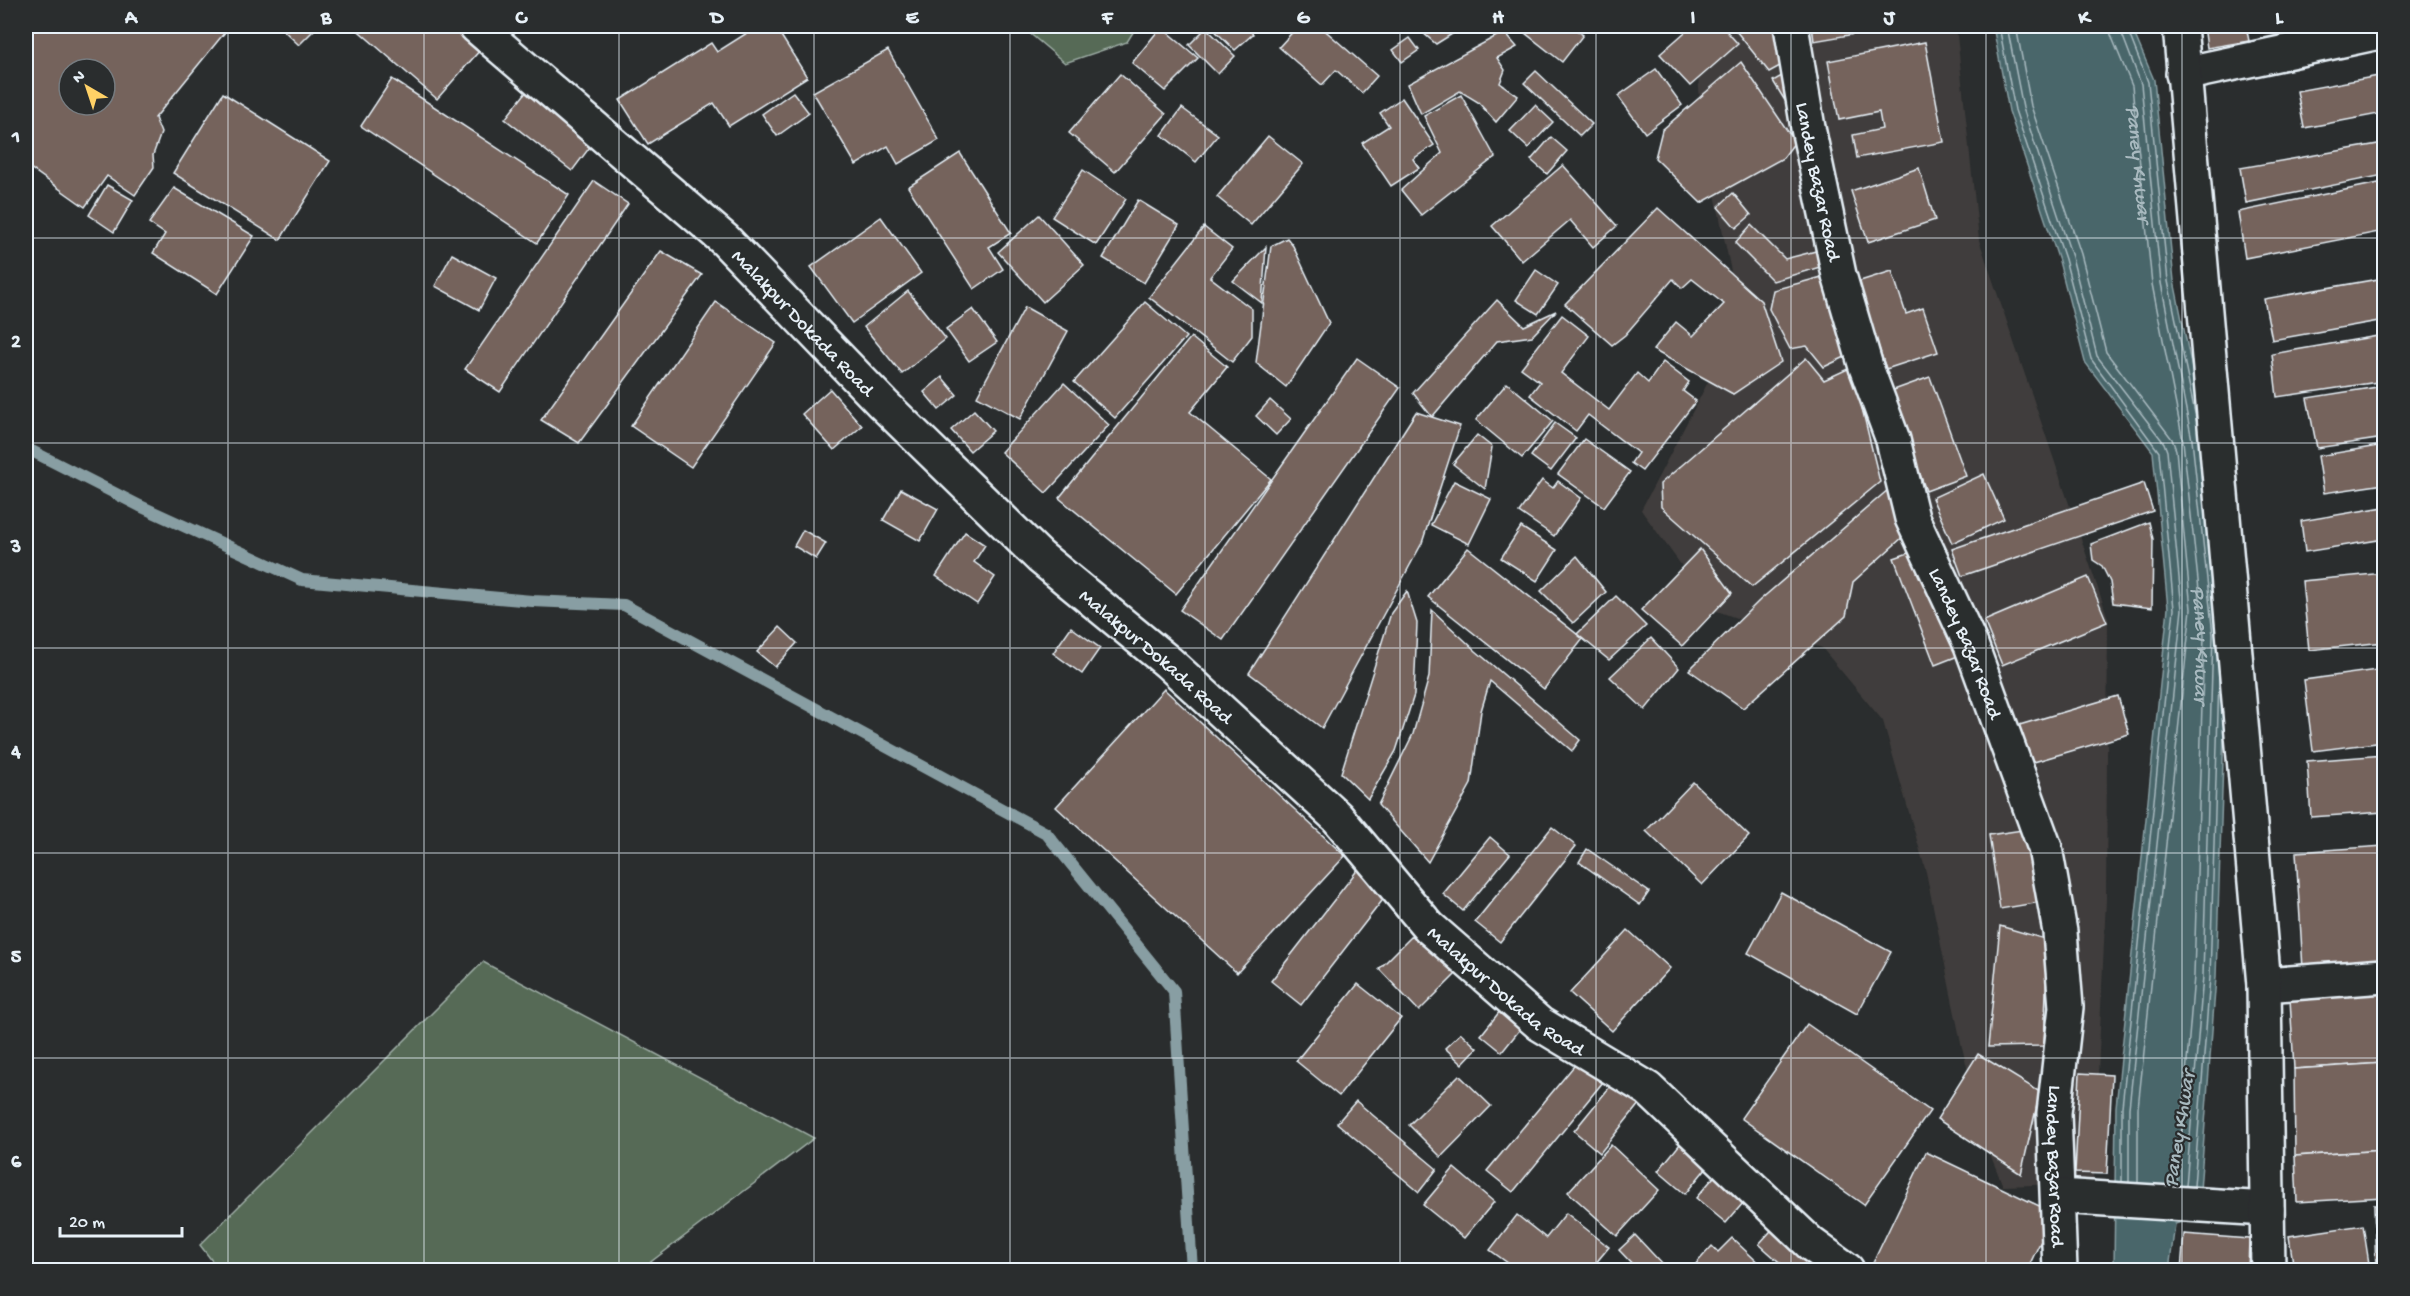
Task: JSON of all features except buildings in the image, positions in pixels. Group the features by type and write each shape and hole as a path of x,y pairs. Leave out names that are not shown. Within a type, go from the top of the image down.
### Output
{"street":[{"name":"Malakpur Dokada Road","path":"476,26 725,240 883,404 1040,557 1168,662 1337,816 1429,927 1540,1024 1648,1089 1811,1244 1847,1270"},
{"name":"Landey Bazar Road","path":"1791,26 1808,128 1839,275 1866,367 1893,440 1912,518 1971,645 2045,848 2060,932 2066,1007 2054,1113 2060,1270"},
{"path":"2180,26 2182,74 2264,985 2268,1270"},
{"path":"2182,74 2385,31"},
{"path":"2264,985 2385,976"},
{"path":"2058,1196 2267,1209"}],"shaded area":[{"path":"1694,26 1956,26 1979,240 2108,618 2106,899 2093,1183 2003,1186 1986,1144 1961,1043 1926,872 1883,721 1822,648 1714,610 1641,510 1741,319 1703,137"}],"green space":[{"path":"1021,26 1137,26 1127,42 1065,63"},
{"path":"483,962 814,1138 640,1270 219,1270 200,1245"}],"water":[{"name":"Paney Khwar","path":"1993,26 2131,26 2154,80 2174,281 2206,437 2227,635 2216,977 2198,1217 2175,1224 2169,1270 2114,1270 2116,1107 2168,608 2153,452 2085,362 2059,261 2009,111"}],"waterway":[{"path":"26,448 140,506 302,580 532,601 624,605 1046,833 1174,991 1192,1270"}]}
